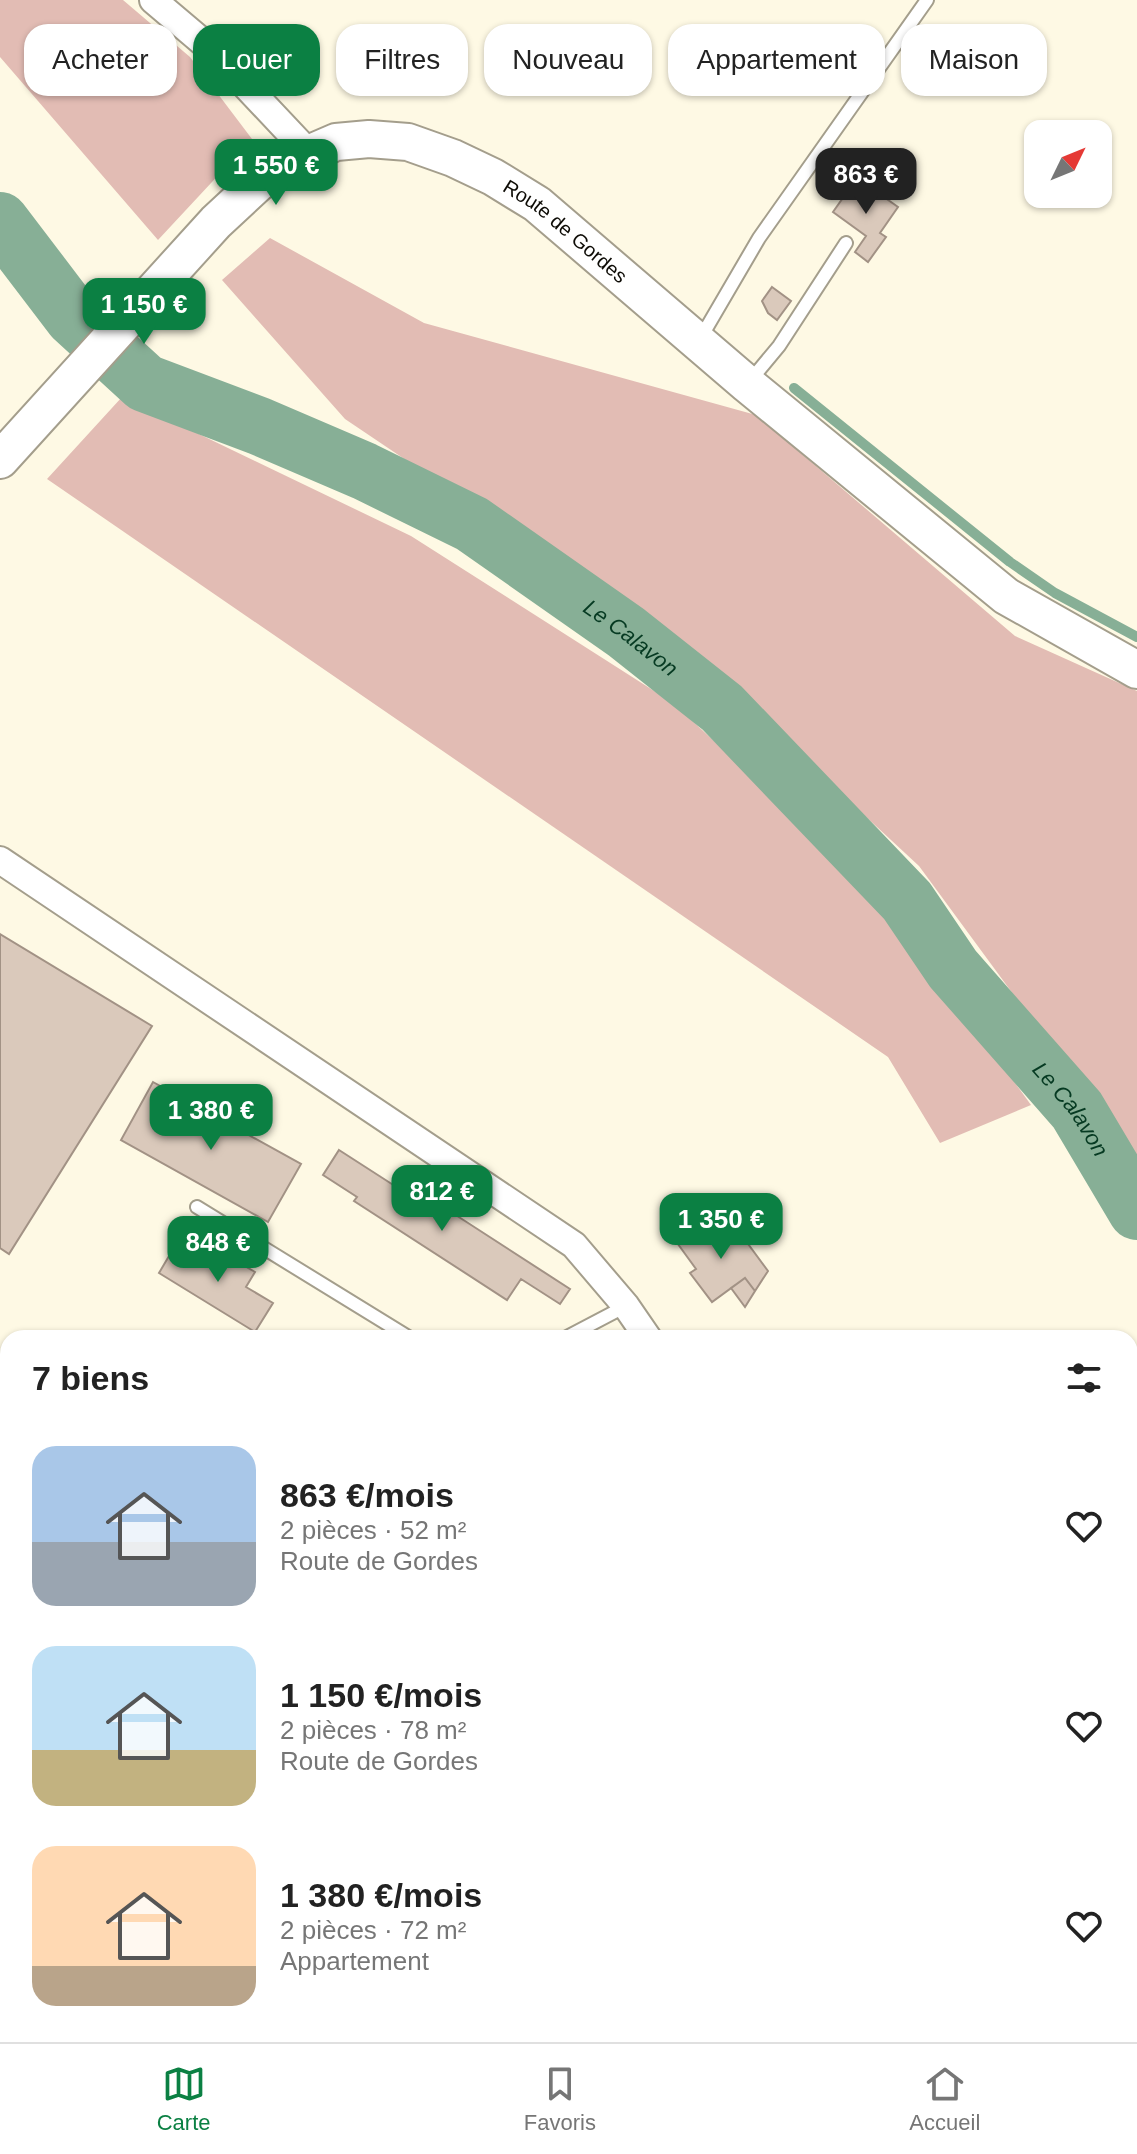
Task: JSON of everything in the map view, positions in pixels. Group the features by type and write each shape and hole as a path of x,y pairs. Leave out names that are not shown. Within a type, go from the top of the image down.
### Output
{"street":[{"path":"153,0 212,50 308,152"},
{"name":"Route de Gordes","path":"0,460 216,222 258,183 285,164 336,142 369,139 408,142 493,177 537,204 747,384 1006,596 1137,670"},
{"path":"0,860 574,1245 642,1330"}],"lane":[{"path":"699,342 759,238 927,0"},
{"path":"747,384 779,346 846,243"},
{"path":"197,1207 397,1330"},
{"path":"580,1330 626,1306"}],"shaded area":[{"path":"0,0 123,0 151,24 24,24 24,85 0,57"},
{"path":"177,46 193,61 193,96 219,96 252,139 158,240 34,96 177,96"},
{"path":"270,238 424,323 756,415 1015,636 1137,691 1137,1176 1049,1043 919,866 682,646 345,419 222,280"},
{"path":"122,397 411,536 673,703 878,893 1031,1105 940,1143 888,1057 47,479"}],"building":[{"path":"857,178 898,207 880,233 886,237 868,262 855,252 866,236 833,212"},
{"path":"772,287 791,301 777,320 768,313 762,301"},
{"path":"0,934 152,1026 9,1254 0,1248"},
{"path":"153,1082 301,1164 268,1222 121,1140"},
{"path":"339,1150 443,1217 448,1210 570,1289 560,1304 521,1279 507,1300 354,1201 357,1197 323,1175"},
{"path":"701,1221 717,1244 737,1229 768,1271 755,1291 745,1278 712,1302 690,1273 696,1269 675,1240"},
{"path":"176,1244 203,1260 211,1246 255,1272 246,1287 273,1303 256,1330 252,1330 159,1273"},
{"path":"745,1278 755,1291 745,1307 731,1288"}],"waterway":[{"name":"Le Calavon","path":"0,221 73,317 145,383 259,426 364,471 472,524 626,632 722,708 907,901 953,969 1077,1110 1137,1211"},
{"path":"794,388 1010,562 1055,593 1137,637"}]}
